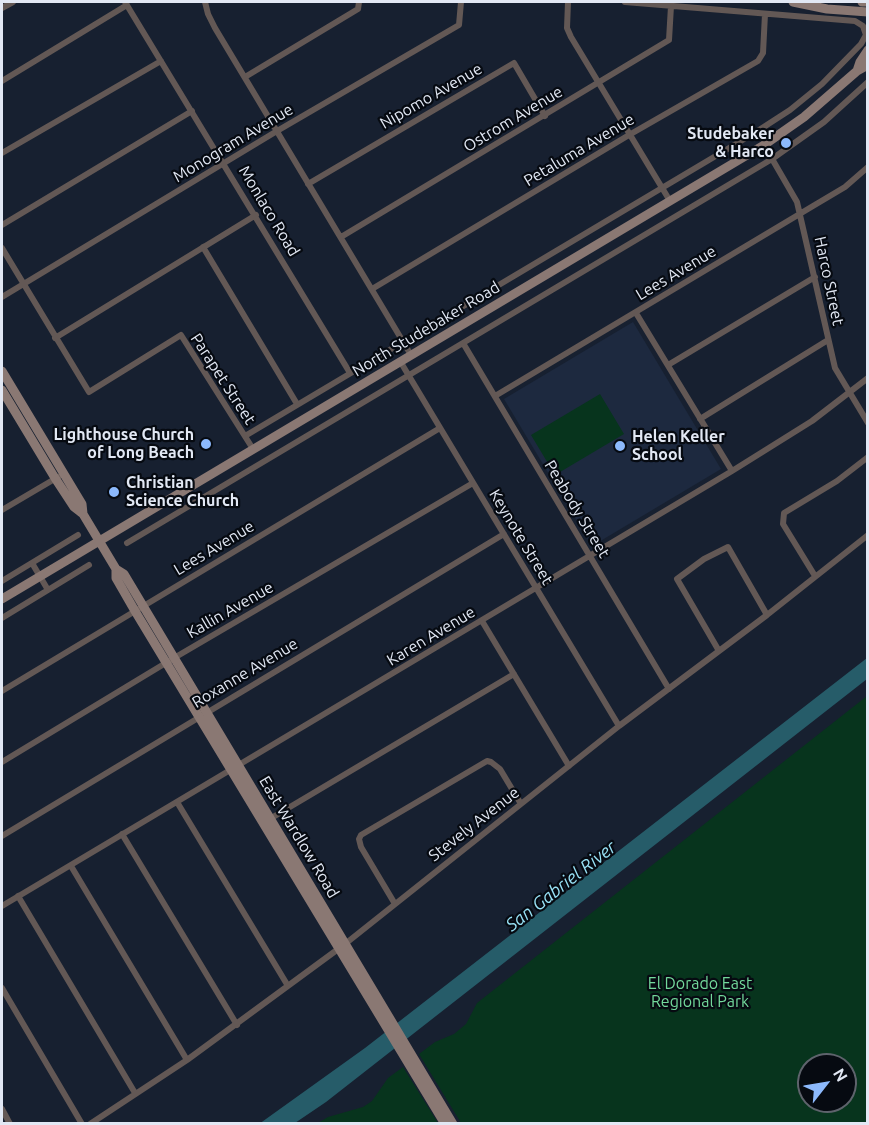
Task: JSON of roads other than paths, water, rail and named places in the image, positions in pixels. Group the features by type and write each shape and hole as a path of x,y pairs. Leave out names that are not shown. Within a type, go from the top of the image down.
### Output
{"main road":[{"path":"794,2 827,9 863,11 867,21"},
{"path":"862,2 867,2"},
{"name":"North Studebaker Road","path":"857,71 867,50"},
{"name":"North Studebaker Road","path":"2,599 764,145 820,105 857,71 867,65"},
{"name":"East Wardlow Road","path":"2,371 74,507 83,514 116,569 116,578 139,608 415,1066 453,1124"},
{"name":"East Wardlow Road","path":"2,390 59,476"},
{"name":"East Wardlow Road","path":"415,1066 445,1124"}],"street":[{"path":"2,9 13,2"},
{"path":"205,2 215,28 411,355"},
{"path":"244,77 358,9 359,2"},
{"name":"Monogram Avenue","path":"2,297 459,25 461,2"},
{"path":"568,2 567,28 571,37 670,201"},
{"path":"625,2 765,14"},
{"path":"2,81 126,3"},
{"name":"Monlaco Road","path":"126,3 350,373"},
{"name":"Ostrom Avenue","path":"341,237 669,40 671,6"},
{"name":"North Studebaker Road","path":"245,436 756,132 791,108 841,65 861,44 866,35 863,26 855,21 765,14"},
{"name":"Petaluma Avenue","path":"372,288 629,135 758,62 763,54 765,14"},
{"path":"2,153 161,61"},
{"name":"Nipomo Avenue","path":"308,184 514,63 544,116"},
{"name":"North Studebaker Road","path":"127,543 772,159 824,122 867,82"},
{"path":"2,225 192,111"},
{"name":"Harco Street","path":"764,145 792,189 802,213 835,368 867,423"},
{"name":"Lees Avenue","path":"495,396 845,187 867,167"},
{"path":"55,338 256,215"},
{"path":"203,247 297,404"},
{"name":"Parapet Street","path":"2,248 89,392 181,335 253,449"},
{"path":"668,365 815,278"},
{"path":"636,313 732,471"},
{"path":"700,418 828,340"},
{"name":"Peabody Street","path":"463,343 669,689"},
{"name":"Keynote Street","path":"400,361 619,726"},
{"name":"Karen Avenue","path":"2,906 732,471 812,421 867,378"},
{"name":"Lees Avenue","path":"2,691 440,428"},
{"path":"815,576 783,524 784,513 837,481 867,457"},
{"path":"2,510 59,476"},
{"name":"Kallin Avenue","path":"2,762 473,483"},
{"name":"Roxanne Avenue","path":"2,836 504,534"},
{"path":"2,581 78,535"},
{"name":"Stevely Avenue","path":"90,1124 237,1025 342,946 619,726 767,615 867,535"},
{"path":"719,651 677,579 704,559 728,547 767,615"},
{"path":"32,563 48,590"},
{"path":"2,618 89,565"},
{"path":"482,621 569,766"},
{"path":"266,821 514,674"},
{"path":"395,904 361,846 359,839 361,835 487,761 500,769 521,804"},
{"path":"177,802 288,986"},
{"path":"122,834 237,1025"},
{"path":"71,866 187,1060"},
{"path":"18,896 135,1093"},
{"path":"2,988 82,1124"},
{"path":"2,1109 10,1124"}],"place":[{"name":"Studebaker & Harco","path":"786,143"},
{"name":"Lighthouse Church of Long Beach","path":"206,444"},
{"name":"Helen Keller School","path":"620,446"},
{"name":"Christian Science Church","path":"114,492"}],"water label":[{"name":"San Gabriel River","path":"561,886"}],"park label":[{"name":"El Dorado East Regional Park","path":"700,993"}]}
